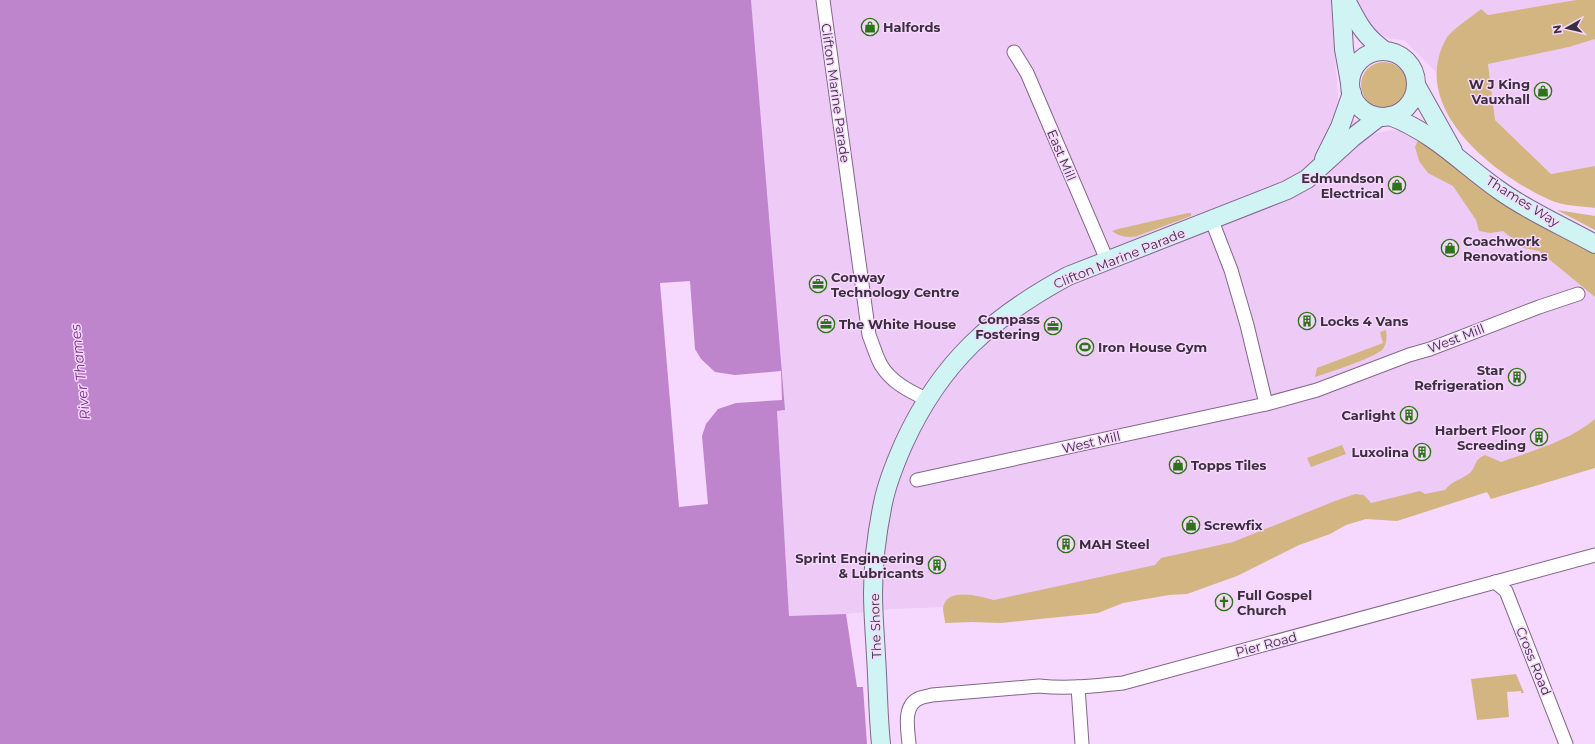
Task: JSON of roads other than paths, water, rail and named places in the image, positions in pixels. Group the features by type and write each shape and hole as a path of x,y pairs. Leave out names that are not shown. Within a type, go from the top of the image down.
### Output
{"street":[{"name":"Clifton Marine Parade","path":"823,0 869,335 881,365 892,378 908,390 926,399"},
{"path":"1340,0 1344,50 1351,88 1360,108 1369,114 1385,116 1400,112 1408,106 1414,96 1416,85 1410,65 1402,57 1385,51 1367,55 1360,61 1355,67 1351,88"},
{"path":"1346,0 1361,30 1371,41 1385,51"},
{"name":"East Mill","path":"1014,52 1027,74 1107,260"},
{"name":"Thames Way","path":"1416,85 1454,154"},
{"name":"Clifton Marine Parade","path":"1319,168 1340,127 1351,88"},
{"name":"Clifton Marine Parade","path":"905,441 926,399 969,346 995,323 1039,292 1068,276 1287,190 1307,179 1352,138 1385,116"},
{"name":"Thames Way","path":"1385,116 1408,123 1454,154 1499,190 1595,244"},
{"path":"1212,220 1231,270 1248,325 1266,404"},
{"name":"West Mill","path":"917,480 1266,404 1317,390 1539,307 1578,294"},
{"name":"The Shore","path":"881,744 873,592 876,548 883,501 898,456 905,441"},
{"name":"Pier Road","path":"910,744 907,719 909,708 918,698 932,695 1039,686 1053,688 1123,683 1595,555"},
{"name":"Cross Road","path":"1495,582 1506,591 1566,744"},
{"path":"1078,687 1082,744"}],"water":[{"name":"River Thames","path":"0,0 751,0 785,410 777,411 789,616 846,614 857,687 863,687 867,744 0,744"}],"place":[{"name":"Halfords","path":"870,27"},
{"name":"W J King Vauxhall","path":"1543,91"},
{"name":"Edmundson Electrical","path":"1397,185"},
{"name":"Coachwork Renovations","path":"1450,248"},
{"name":"Conway Technology Centre","path":"818,284"},
{"name":"Locks 4 Vans","path":"1307,321"},
{"name":"The White House","path":"826,324"},
{"name":"Compass Fostering","path":"1053,326"},
{"name":"Iron House Gym","path":"1085,347"},
{"name":"Star Refrigeration","path":"1517,377"},
{"name":"Carlight","path":"1409,415"},
{"name":"Harbert Floor Screeding","path":"1539,437"},
{"name":"Luxolina","path":"1422,452"},
{"name":"Topps Tiles","path":"1178,465"},
{"name":"Screwfix","path":"1191,525"},
{"name":"MAH Steel","path":"1066,544"},
{"name":"Sprint Engineering & Lubricants","path":"937,565"},
{"name":"Full Gospel Church","path":"1224,602"}]}
